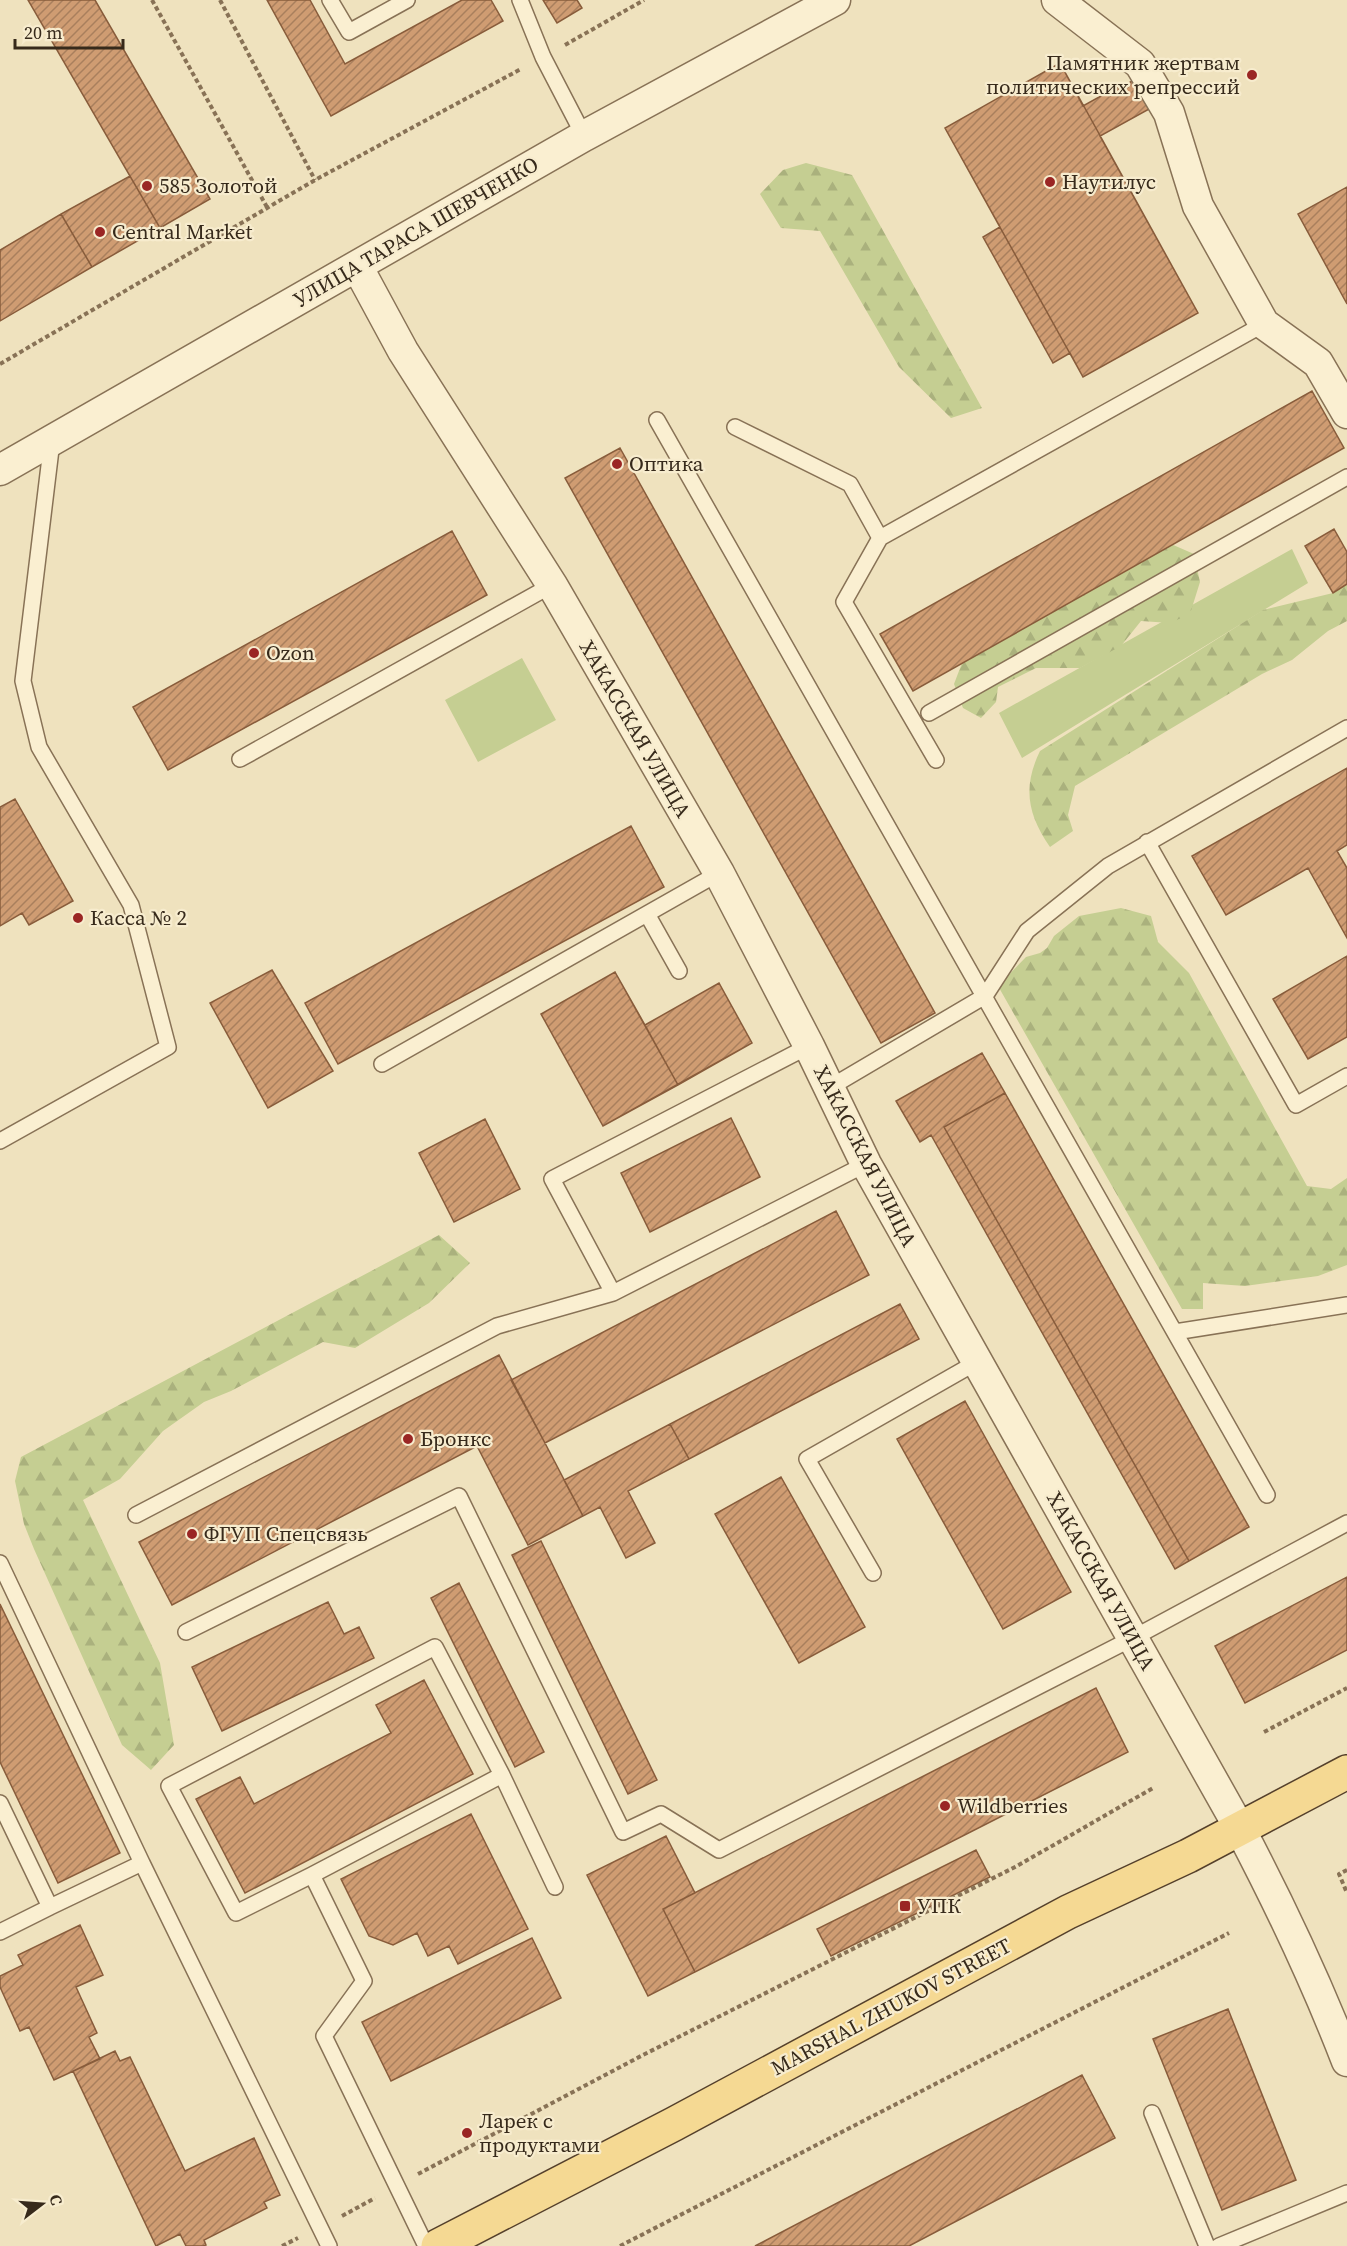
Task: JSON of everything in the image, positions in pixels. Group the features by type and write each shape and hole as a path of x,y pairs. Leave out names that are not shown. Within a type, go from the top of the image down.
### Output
{"main road":[{"name":"MARSHAL ZHUKOV STREET","path":"438,2246 674,2124 1068,1912 1240,1829 1347,1772"}],"street":[{"name":"УЛИЦА ТАРАСА ШЕВЧЕНКО","path":"0,470 584,136 835,0"},
{"path":"1057,0 1140,64 1169,113 1198,206 1264,324 1318,363 1347,412"},
{"name":"ХАКАССКАЯ УЛИЦА","path":"357,266 403,351 552,585 719,873 809,1046 866,1164 1240,1829 1340,2019 1347,2061"}],"lane":[{"path":"330,0 349,32 407,0"},
{"path":"520,0 543,57 584,136"},
{"path":"936,760 844,602 880,538 1264,324"},
{"path":"657,420 1267,1495"},
{"path":"735,427 850,484 880,538"},
{"path":"0,1141 168,1047 131,905 39,747 22,681 52,441"},
{"path":"929,713 1347,477"},
{"path":"240,759 552,585"},
{"path":"829,1088 985,996 1027,931 1108,866 1347,728"},
{"path":"1147,842 1296,1105 1347,1076"},
{"path":"382,1064 719,873"},
{"path":"647,914 679,971"},
{"path":"613,1293 552,1179 809,1046"},
{"path":"136,1515 497,1326 613,1293 866,1164"},
{"path":"1175,1332 1347,1305"},
{"path":"873,1573 807,1459 976,1362"},
{"path":"186,1632 459,1496 623,1832 661,1814 719,1850 1133,1638 1347,1523"},
{"path":"0,1563 142,1863 329,2246"},
{"path":"502,1775 236,1913 169,1786 435,1647 502,1775 555,1887"},
{"path":"0,1803 50,1907"},
{"path":"0,1932 142,1863"},
{"path":"312,1875 364,1982 324,2036 426,2246"},
{"path":"1152,2113 1206,2246"},
{"path":"1219,2246 1347,2193"}],"path":[{"path":"152,0 268,209"},
{"path":"220,0 315,180"},
{"path":"0,364 315,180 644,0"},
{"path":"1264,1732 1347,1688"},
{"path":"282,2246 641,2056 1017,1866 1153,1788"},
{"path":"1347,1870 1339,1874 1347,1893"},
{"path":"620,2246 1229,1933"}],"green space":[{"path":"806,163 852,175 982,408 951,418 899,367 820,231 781,228 760,194 783,170"},
{"path":"1171,544 1194,554 1200,582 1190,614 1170,623 1141,621 1121,646 1080,668 1036,668 998,687 996,702 981,718 963,708 954,684 962,663"},
{"path":"1292,549 1308,583 1022,758 999,713"},
{"path":"1347,584 1347,621 1328,631 1292,660 1262,674 1075,786 1068,815 1073,831 1050,847 1037,824 1030,801 1031,777 1040,751 1263,610 1333,593"},
{"path":"522,658 556,720 478,762 445,700"},
{"path":"1121,908 1151,916 1158,942 1189,973 1307,1186 1331,1189 1347,1178 1347,1265 1318,1276 1245,1286 1203,1283 1203,1309 1182,1309 998,986 1026,957 1040,953 1047,948 1054,936 1079,916"},
{"path":"439,1235 470,1263 429,1303 355,1348 323,1342 231,1391 204,1402 163,1431 120,1479 83,1500 160,1663 174,1745 151,1770 122,1745 34,1549 24,1524 15,1481 21,1457"}],"building":[{"path":"28,0 95,0 210,199 160,228"},
{"path":"267,0 310,0 345,64 462,0 491,0 503,21 331,116"},
{"path":"543,0 577,0 582,8 557,23"},
{"name":"Наутилус","path":"1060,63 1083,106 1117,87 1118,90 1135,79 1151,108 1100,136 1198,313 1083,377 1070,353 1053,363 983,237 1000,227 945,128"},
{"name":"Наутилус","path":"1060,63 1198,313 1083,377 945,128"},
{"path":"130,176 160,228 92,267 61,214"},
{"path":"1347,187 1347,304 1298,214"},
{"path":"61,214 92,267 0,321 0,250"},
{"path":"1312,391 1344,448 913,691 880,634"},
{"path":"620,448 935,1013 881,1043 565,478"},
{"path":"1334,529 1347,552 1347,584 1333,593 1305,546"},
{"path":"452,531 487,595 168,770 133,707"},
{"path":"1347,768 1347,845 1337,851 1347,868 1347,938 1308,868 1226,915 1192,856"},
{"path":"15,799 73,901 29,925 22,913 0,926 0,807"},
{"path":"631,826 664,887 338,1064 305,1003"},
{"path":"1347,956 1347,1037 1308,1059 1273,999"},
{"path":"272,970 333,1071 268,1108 210,1003"},
{"path":"615,972 645,1025 719,983 752,1043 603,1126 541,1014"},
{"path":"615,972 678,1085 603,1126 541,1014"},
{"path":"719,983 752,1043 678,1085 645,1025"},
{"path":"982,1053 1005,1093 944,1127 1189,1561 1175,1569 931,1135 920,1142 896,1101"},
{"path":"1005,1093 1249,1527 1189,1561 944,1127"},
{"path":"731,1118 760,1177 650,1232 621,1173"},
{"path":"485,1119 520,1189 454,1222 419,1153"},
{"path":"836,1211 869,1275 545,1443 511,1380"},
{"path":"900,1304 919,1339 689,1459 670,1424"},
{"path":"499,1355 583,1516 528,1545 477,1446 172,1605 139,1542"},
{"path":"965,1401 1071,1592 1003,1629 897,1439"},
{"path":"670,1424 689,1459 628,1491 655,1543 626,1558 600,1507 583,1516 564,1480"},
{"path":"781,1477 865,1627 799,1663 715,1514"},
{"path":"541,1541 657,1780 628,1794 512,1555"},
{"path":"1347,1577 1347,1650 1245,1703 1215,1646"},
{"path":"459,1583 544,1752 515,1767 431,1598"},
{"path":"328,1602 344,1634 359,1627 374,1658 222,1731 192,1667"},
{"path":"0,1604 120,1853 58,1883 0,1762"},
{"path":"424,1680 473,1774 245,1893 196,1799 240,1777 254,1804 391,1733 376,1705"},
{"path":"1096,1688 1128,1752 695,1972 663,1909"},
{"path":"471,1814 528,1929 458,1964 449,1946 428,1956 417,1933 393,1945 369,1936 341,1879"},
{"path":"666,1836 695,1893 663,1909 695,1972 648,1996 587,1875"},
{"path":"976,1850 990,1877 831,1956 817,1929"},
{"path":"80,1925 103,1975 76,1987 97,2033 89,2037 100,2059 54,2080 29,2027 20,2031 0,1987 0,1976 23,1965 18,1955"},
{"path":"532,1938 561,1998 391,2081 362,2022"},
{"path":"1228,2009 1296,2180 1222,2210 1153,2039"},
{"path":"115,2051 120,2061 130,2057 185,2171 254,2138 280,2195 264,2202 267,2208 204,2240 206,2245 186,2246 180,2234 156,2246 73,2071"},
{"path":"1082,2075 1115,2138 909,2246 755,2246"}],"place":[{"name":"Памятник жертвам политических репрессий","path":"1252,75"},
{"name":"Наутилус","path":"1050,182"},
{"name":"585 Золотой","path":"147,186"},
{"name":"Central Market","path":"100,232"},
{"name":"Оптика","path":"617,464"},
{"name":"Ozon","path":"254,653"},
{"name":"Касса № 2","path":"78,918"},
{"name":"Бронкс","path":"408,1439"},
{"name":"ФГУП Спецсвязь","path":"192,1534"},
{"name":"Wildberries","path":"945,1806"},
{"name":"УПК","path":"905,1906"},
{"name":"Ларек с продуктами","path":"467,2133"}]}
